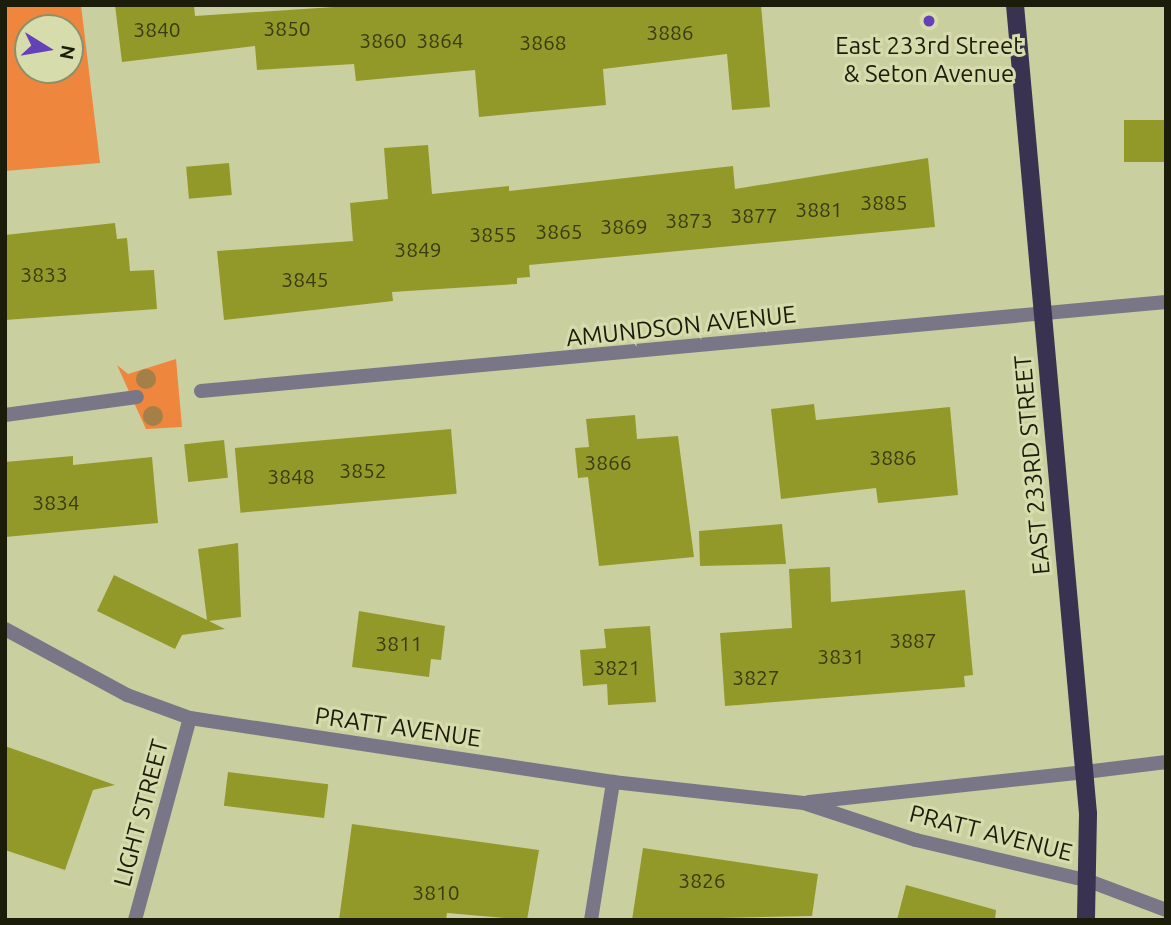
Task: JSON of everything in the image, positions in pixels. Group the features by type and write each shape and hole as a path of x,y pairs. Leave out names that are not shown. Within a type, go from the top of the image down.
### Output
{"main road":[{"name":"EAST 233RD STREET","path":"1015,5 1085,772 1089,881 1086,920"}],"street":[{"name":"AMUNDSON AVENUE","path":"201,391 1166,302"},
{"path":"5,415 137,397"},
{"name":"PRATT AVENUE","path":"5,629 127,695 190,718 613,782 804,803 916,840 1089,881 1166,911"},
{"name":"LIGHT STREET","path":"135,920 190,718"},
{"name":"PRATT AVENUE","path":"804,803 1166,762"},
{"path":"591,920 613,782"}],"shaded area":[{"path":"5,5 81,5 82,14 14,14 14,84 84,84 84,30 100,163 5,171"},
{"path":"176,359 182,427 146,429 117,365 128,374"}],"building":[{"path":"115,5 194,5 195,16 365,5 761,5 770,107 732,110 727,54 603,69 606,105 479,117 475,70 356,81 354,64 257,70 255,46 122,62"},
{"path":"1124,120 1166,120 1166,162 1124,162"},
{"path":"428,145 432,194 509,186 509,191 733,166 735,189 928,158 935,227 529,265 530,277 517,278 517,284 392,292 393,301 224,320 217,251 353,241 350,203 388,199 384,148"},
{"path":"229,163 232,195 189,199 186,167"},
{"path":"115,223 117,239 127,238 130,271 154,270 157,309 5,320 5,235"},
{"path":"814,404 816,420 950,407 958,495 878,503 876,488 781,499 771,409"},
{"path":"635,415 637,439 678,436 694,557 599,566 588,477 578,478 575,448 589,447 586,419"},
{"path":"451,429 457,494 240,513 235,448"},
{"path":"224,440 228,478 188,482 184,444"},
{"path":"73,456 73,465 152,457 158,523 5,537 5,462"},
{"path":"782,524 786,564 700,566 699,531"},
{"path":"238,543 241,617 209,621 225,629 182,635 175,649 97,611 114,575 207,620 198,549"},
{"path":"830,567 831,602 965,590 973,675 964,676 965,687 725,706 720,633 792,628 789,569"},
{"path":"359,611 445,626 441,660 431,659 429,677 352,667"},
{"path":"650,626 656,702 608,705 607,684 583,686 580,650 606,648 604,629"},
{"path":"5,746 115,785 93,790 65,870 5,850"},
{"path":"228,772 328,784 324,818 224,806"},
{"path":"352,824 539,850 527,920 447,913 446,920 339,920"},
{"path":"643,848 818,874 812,916 632,920"},
{"path":"906,885 996,910 995,920 897,920"}],"place":[{"name":"East 233rd Street & Seton Avenue","path":"929,21"}]}
